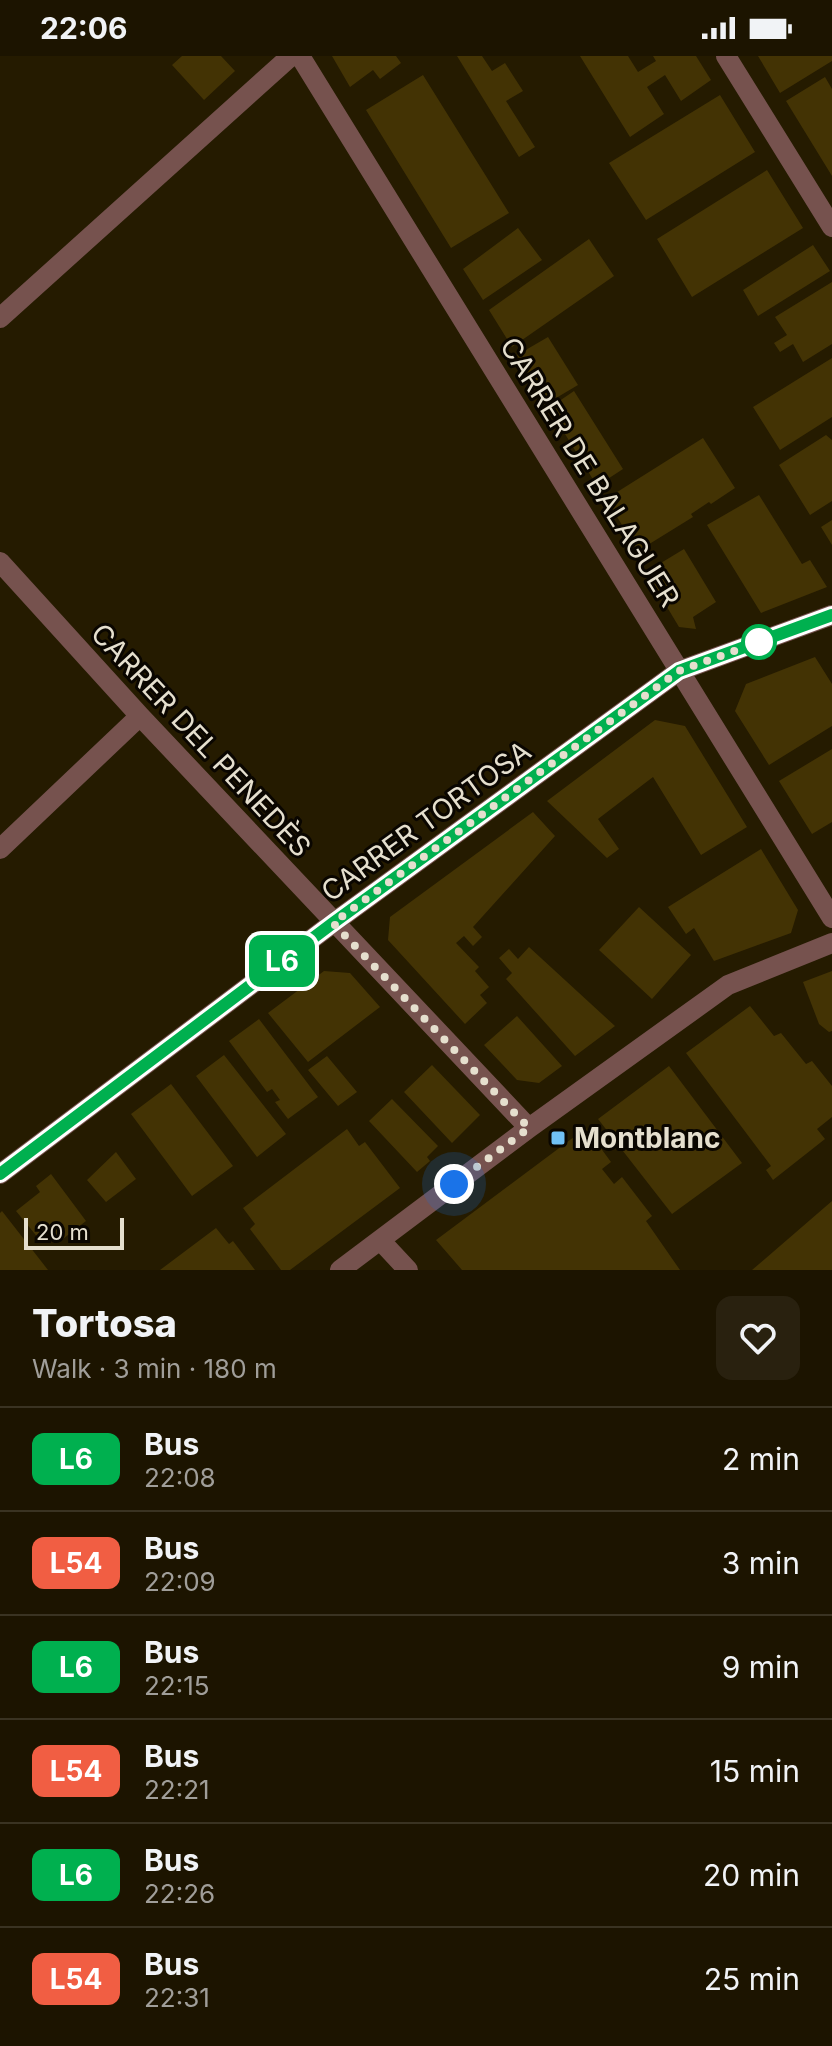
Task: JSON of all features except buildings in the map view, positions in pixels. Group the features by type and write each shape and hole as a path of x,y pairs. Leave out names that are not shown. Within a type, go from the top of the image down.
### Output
{"street":[{"path":"0,318 291,56"},
{"name":"CARRER DE BALAGUER","path":"300,56 832,918"},
{"path":"726,56 832,227"},
{"name":"CARRER DEL PENEDÈS","path":"0,562 333,923 529,1128"},
{"name":"CARRER TORTOSA","path":"0,1174 333,923 679,671 832,615"},
{"path":"0,849 140,716"},
{"path":"340,1270 529,1128 728,985 832,943"},
{"path":"380,1240 408,1270"}],"bus line":[{"name":"L6","path":"0,1174 333,923 679,671 832,615"}],"place":[{"name":"Montblanc","path":"558,1138"}],"route":[{"path":"454,1184 529,1128 333,923 679,671 759,642"}]}
